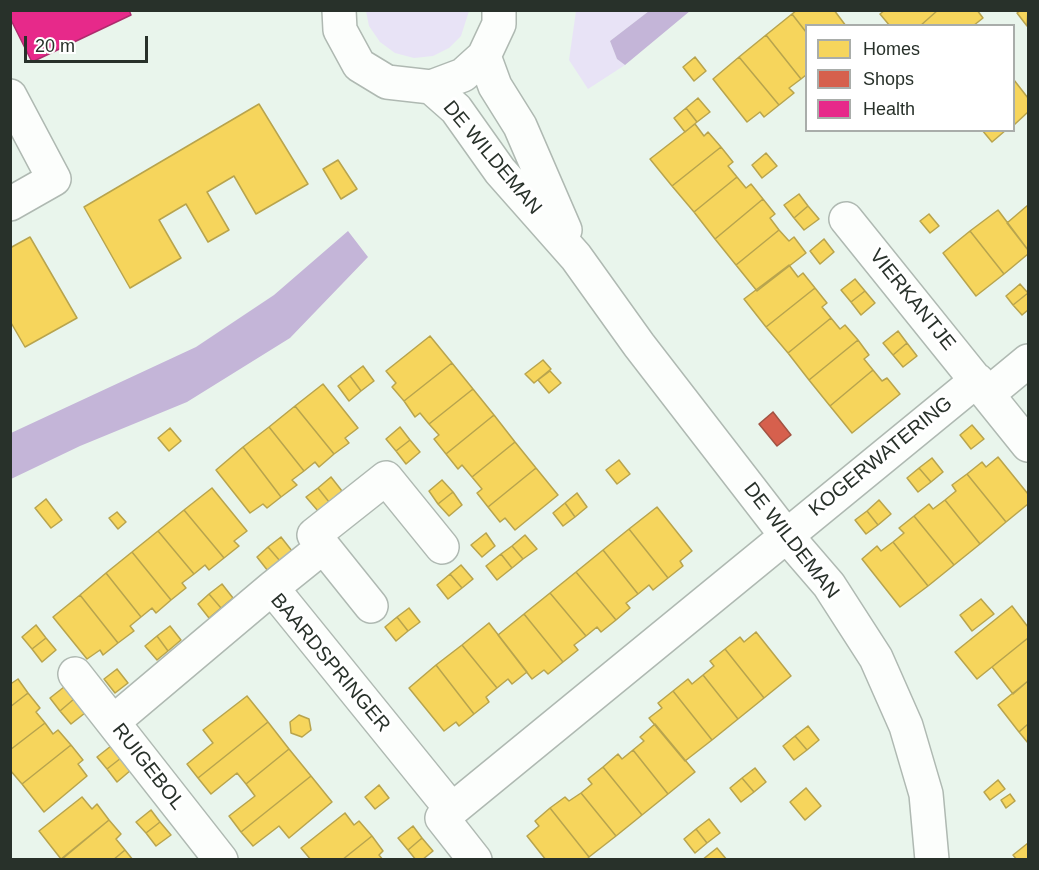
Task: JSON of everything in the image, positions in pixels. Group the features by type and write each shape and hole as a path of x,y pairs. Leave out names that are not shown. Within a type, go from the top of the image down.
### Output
{"street":[{"path":"339,10 340,30 359,65 387,82 431,87 463,75 484,56 499,24 499,10"},
{"name":"DE WILDEMAN","path":"484,56 495,86 520,126 576,257"},
{"name":"DE WILDEMAN","path":"431,87 456,110 500,171 576,257 639,345 785,534 829,585 876,657 906,726 926,794 932,860"},
{"path":"10,96 54,179 10,204"},
{"name":"VIERKANTJE","path":"846,219 1029,445"},
{"name":"KOGERWATERING","path":"785,534 982,387 1029,361"},
{"path":"371,606 314,535 386,478 442,547"},
{"path":"475,860 442,818 785,534"},
{"path":"272,588 323,547"},
{"name":"BAARDSPRINGER","path":"113,722 272,588 452,810"},
{"name":"RUIGEBOL","path":"75,674 221,860"}],"shaded area":[{"path":"366,10 469,11 461,36 449,48 433,56 414,58 395,53 380,42 369,26"},
{"path":"576,11 649,11 610,41 617,59 625,65 588,89 569,60"},
{"path":"649,11 690,11 625,65 617,59 610,41"},
{"path":"348,231 368,257 290,338 187,402 80,446 11,479 11,433 196,347 274,295"}],"building: Homes":[{"path":"797,10 834,10 844,24 805,24 805,31 792,14"},
{"path":"885,10 938,10 922,24 888,24 880,14"},
{"path":"938,10 977,10 983,18 976,24 922,24"},
{"path":"1021,10 1028,10 1027,26 1017,13"},
{"path":"792,14 805,31 805,76 801,79 766,35"},
{"path":"766,35 801,79 789,88 794,93 779,105 739,57"},
{"path":"695,57 706,71 694,81 683,67"},
{"path":"739,57 779,105 764,117 760,112 747,122 713,79"},
{"path":"1015,81 1028,98 1028,112 1015,124"},
{"path":"698,98 710,112 697,122 686,108"},
{"path":"259,104 308,184 256,214 234,176 207,192 229,230 208,242 186,204 159,220 181,258 130,288 84,207"},
{"path":"686,108 697,122 685,132 674,118"},
{"path":"695,124 704,136 708,132 721,147 672,186 650,159"},
{"path":"984,132 1004,132 992,142"},
{"path":"721,147 733,162 728,166 737,177 694,212 672,186"},
{"path":"766,153 777,166 762,178 752,165"},
{"path":"338,160 357,189 341,199 323,169"},
{"path":"737,177 746,188 751,184 763,199 715,239 694,212"},
{"path":"799,194 808,206 794,218 784,205"},
{"path":"763,199 775,214 770,218 779,230 736,265 715,239"},
{"path":"1028,205 1028,250 1007,223"},
{"path":"808,206 819,219 804,230 794,218"},
{"path":"998,210 1028,250 1028,254 1004,274 970,231"},
{"path":"929,214 939,226 930,233 920,221"},
{"path":"779,230 789,241 794,237 806,253 757,291 736,265"},
{"path":"970,231 1004,274 976,296 943,253"},
{"path":"30,237 77,318 25,347 10,321 10,248"},
{"path":"824,239 834,252 820,264 810,251"},
{"path":"789,265 798,277 803,273 815,288 766,327 744,299"},
{"path":"855,279 865,291 851,302 841,290"},
{"path":"1020,284 1028,293 1013,305 1006,296"},
{"path":"815,288 827,303 822,307 831,318 788,353 766,327"},
{"path":"865,291 875,303 861,315 851,302"},
{"path":"1028,293 1028,310 1022,315 1013,305"},
{"path":"831,318 840,329 845,325 858,340 809,380 788,353"},
{"path":"898,331 907,343 893,355 883,343"},
{"path":"430,336 452,363 404,401 392,387 396,383 386,371"},
{"path":"858,340 869,355 864,359 873,370 830,406 809,380"},
{"path":"907,343 917,356 903,367 893,355"},
{"path":"543,360 551,369 534,383 525,374"},
{"path":"452,363 473,389 429,424 420,413 415,417 404,401"},
{"path":"363,366 374,381 361,391 350,376"},
{"path":"873,370 882,381 887,378 900,394 852,433 830,406"},
{"path":"550,371 561,383 549,393 538,380"},
{"path":"350,376 361,391 349,401 338,386"},
{"path":"323,384 358,428 345,438 349,443 334,454 295,406"},
{"path":"473,389 494,415 446,454 434,439 439,435 429,424"},
{"path":"295,406 334,454 319,467 315,462 304,471 269,427"},
{"path":"494,415 515,442 472,477 462,465 458,469 446,454"},
{"path":"972,425 984,439 971,449 960,435"},
{"path":"269,427 304,471 292,480 297,485 281,497 243,447"},
{"path":"400,427 410,440 396,451 386,439"},
{"path":"170,428 181,441 169,451 158,438"},
{"path":"410,440 420,452 406,464 396,451"},
{"path":"515,442 536,468 488,507 477,493 482,489 472,477"},
{"path":"243,447 281,497 267,508 263,504 250,513 216,470"},
{"path":"998,457 1028,494 1028,504 1006,522 967,474 982,462 986,467"},
{"path":"932,458 943,472 931,482 919,468"},
{"path":"619,460 630,474 617,484 606,470"},
{"path":"536,468 558,495 515,530 505,518 500,522 488,507"},
{"path":"919,468 931,482 918,492 907,478"},
{"path":"967,474 1006,522 980,544 945,500 956,491 952,485"},
{"path":"331,477 342,491 329,502 318,488"},
{"path":"442,480 453,492 438,504 429,491"},
{"path":"212,488 247,531 234,541 239,546 224,558 184,510"},
{"path":"318,488 329,502 318,511 306,497"},
{"path":"453,492 462,505 449,516 438,504"},
{"path":"577,493 587,507 575,517 565,503"},
{"path":"46,499 62,520 51,528 35,508"},
{"path":"879,500 891,514 878,525 867,511"},
{"path":"945,500 980,544 954,565 914,516 929,504 933,509"},
{"path":"565,503 575,517 563,526 553,513"},
{"path":"657,507 692,551 680,561 683,566 668,578 629,529"},
{"path":"184,510 224,558 209,570 205,565 194,574 158,531"},
{"path":"867,511 878,525 866,534 855,520"},
{"path":"117,512 126,522 118,529 109,518"},
{"path":"914,516 954,565 928,586 893,542 904,533 899,528"},
{"path":"629,529 668,578 653,590 649,585 638,594 603,550"},
{"path":"158,531 194,574 182,583 186,588 171,600 132,552"},
{"path":"486,533 495,546 482,557 471,545"},
{"path":"525,535 537,549 523,559 512,546"},
{"path":"281,537 292,551 280,561 268,547"},
{"path":"893,542 928,586 900,607 862,559 877,546 881,551"},
{"path":"512,546 523,559 512,568 501,554"},
{"path":"268,547 280,561 268,571 257,557"},
{"path":"603,550 638,594 626,603 630,608 616,620 576,572"},
{"path":"132,552 171,600 156,613 152,608 141,617 106,573"},
{"path":"501,554 512,568 497,580 486,566"},
{"path":"461,565 473,579 462,588 450,574"},
{"path":"576,572 616,620 601,632 597,627 586,636 550,593"},
{"path":"106,573 141,617 130,626 134,631 118,643 80,595"},
{"path":"450,574 462,588 448,599 437,585"},
{"path":"222,584 233,598 221,608 209,594"},
{"path":"550,593 586,636 574,645 578,650 563,662 524,614"},
{"path":"209,594 221,608 209,618 198,604"},
{"path":"80,595 118,643 103,655 100,650 87,659 53,617"},
{"path":"981,599 994,614 972,631 960,615"},
{"path":"1012,606 1028,627 1028,638 977,679 955,652"},
{"path":"409,608 420,622 408,631 397,617"},
{"path":"524,614 563,662 548,674 544,670 532,679 498,635"},
{"path":"397,617 408,631 396,641 385,627"},
{"path":"489,623 527,672 512,684 508,679 497,688 462,645"},
{"path":"36,625 46,638 32,649 22,637"},
{"path":"170,626 181,640 168,651 157,636"},
{"path":"756,632 791,676 764,698 725,649 740,637 744,642"},
{"path":"157,636 168,651 157,660 145,646"},
{"path":"46,638 56,650 42,662 32,649"},
{"path":"1028,638 1028,681 1013,694 992,667"},
{"path":"462,645 497,688 486,697 489,702 474,714 436,665"},
{"path":"725,649 764,698 738,719 703,675 714,666 710,661"},
{"path":"436,665 474,714 459,726 456,722 444,731 409,688"},
{"path":"117,669 128,683 115,693 104,679"},
{"path":"703,675 738,719 712,740 673,691 688,679 692,684"},
{"path":"18,679 28,693 10,707 10,681 12,683"},
{"path":"1028,681 1028,724 1019,732 998,705"},
{"path":"64,687 74,699 60,711 50,698"},
{"path":"673,691 712,740 685,761 649,718 662,708 658,703"},
{"path":"28,693 40,708 36,712 45,723 10,750 10,707"},
{"path":"247,696 268,722 198,778 187,764 213,743 203,730"},
{"path":"74,699 85,713 71,724 60,711"},
{"path":"299,715 309,719 311,730 302,737 291,733 290,722"},
{"path":"268,722 289,749 246,784 237,773 211,794 198,778"},
{"path":"45,723 53,734 58,730 71,745 22,784 10,770 10,750"},
{"path":"655,724 695,772 668,794 633,750 644,741 640,737"},
{"path":"1028,724 1028,743 1019,732"},
{"path":"808,726 819,740 807,750 795,736"},
{"path":"795,736 807,750 794,760 783,746"},
{"path":"71,745 83,760 78,764 87,776 44,812 22,784"},
{"path":"111,746 121,758 107,769 97,757"},
{"path":"289,749 311,776 241,832 229,816 255,796 246,784"},
{"path":"633,750 668,794 642,815 603,767 618,754 622,759"},
{"path":"121,758 131,770 117,782 107,769"},
{"path":"603,767 642,815 616,836 581,793 592,784 588,779"},
{"path":"755,768 766,782 754,792 742,778"},
{"path":"311,776 332,802 289,838 279,826 253,846 241,832"},
{"path":"742,778 754,792 741,802 730,788"},
{"path":"998,780 1005,789 990,800 984,792"},
{"path":"379,785 389,798 375,809 365,797"},
{"path":"806,788 821,806 805,820 790,802"},
{"path":"581,793 616,836 589,857 550,808 565,797 569,801"},
{"path":"1010,794 1015,801 1006,808 1001,800"},
{"path":"82,797 92,809 97,804 109,820 61,859 39,831"},
{"path":"550,808 589,857 587,860 546,860 527,836 539,826 535,821"},
{"path":"151,810 160,822 146,833 136,822"},
{"path":"345,813 354,825 359,821 372,836 342,860 311,860 301,848"},
{"path":"709,819 720,833 707,843 696,829"},
{"path":"109,820 121,834 116,839 125,850 113,860 61,860"},
{"path":"160,822 171,835 156,846 146,833"},
{"path":"413,826 422,838 408,850 398,838"},
{"path":"696,829 707,843 695,853 684,839"},
{"path":"372,836 383,851 379,855 383,860 342,860"},
{"path":"422,838 433,851 422,860 416,860 408,850"},
{"path":"1028,843 1028,860 1017,860 1013,855"},
{"path":"717,848 727,860 702,860"},
{"path":"125,850 133,860 113,860"}],"building: Shops":[{"path":"773,412 791,435 777,446 759,424"}],"building: Health":[{"path":"10,10 129,10 131,15 32,62 10,18"}]}
